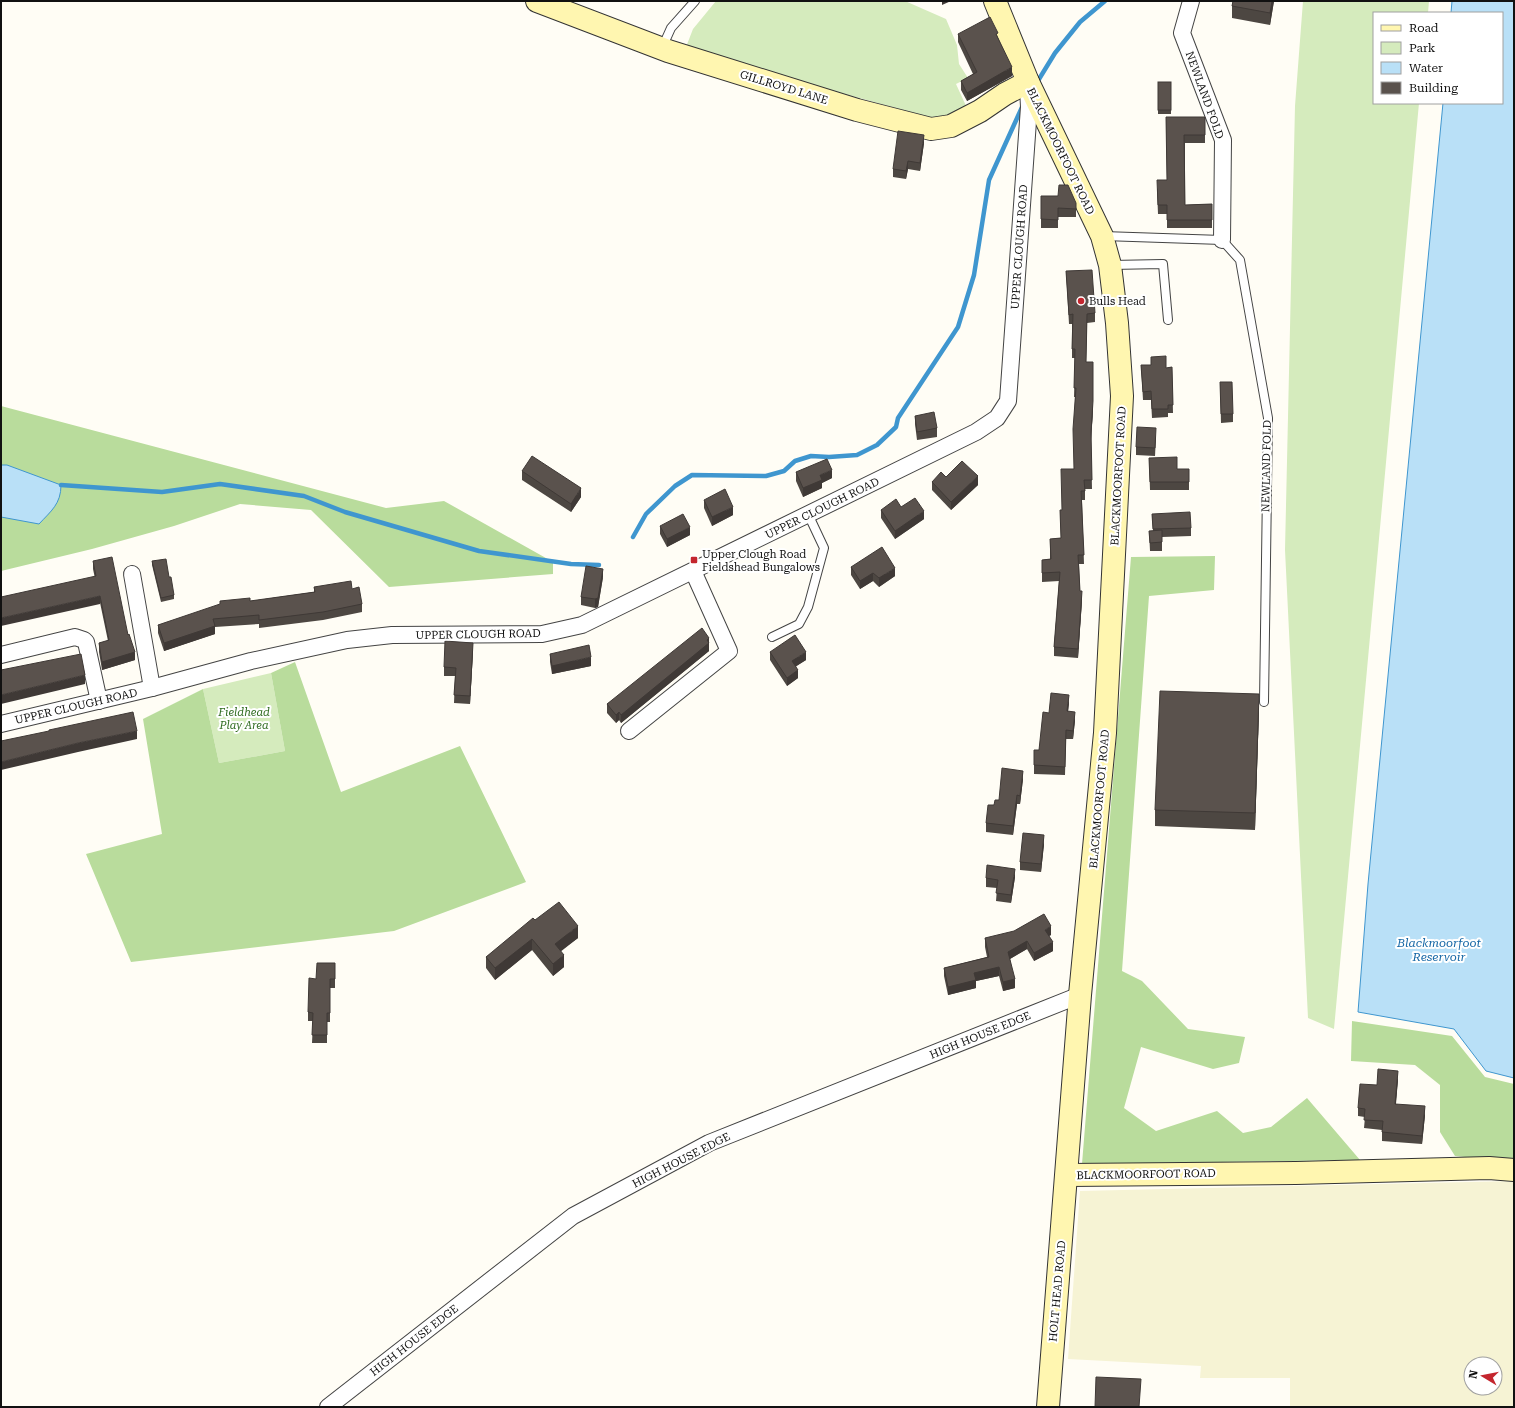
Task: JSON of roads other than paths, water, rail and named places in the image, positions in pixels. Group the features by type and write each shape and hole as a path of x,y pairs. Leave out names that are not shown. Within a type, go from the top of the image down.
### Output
{"street":[{"name":"GILLROYD LANE","path":"537,1 661,48 857,110 931,129 951,126 980,111 1005,94 1031,97"},
{"name":"BLACKMOORFOOT ROAD","path":"995,1 1031,97 1102,236 1110,265 1117,323 1122,396 1106,733 1080,995 1067,1175 1296,1173 1490,1168 1514,1170"},
{"name":"NEWLAND FOLD","path":"1191,1 1182,33 1223,140 1222,240"},
{"name":"UPPER CLOUGH ROAD","path":"1,724 152,688 251,661 347,640 392,635 542,634 582,625 976,432 997,418 1008,401 1031,97"},
{"path":"629,731 729,651 693,571"},
{"name":"UPPER CLOUGH ROAD","path":"132,574 152,688"},
{"path":"1,655 75,637 84,640 86,642 99,701"},
{"name":"HIGH HOUSE EDGE","path":"328,1407 573,1216 708,1143 1080,995"},
{"name":"HOLT HEAD ROAD","path":"1048,1407 1067,1175"}],"lane":[{"path":"661,48 671,28 695,1"},
{"path":"1102,236 1222,240"},
{"name":"NEWLAND FOLD","path":"1222,240 1240,260 1268,418 1264,702"},
{"path":"1110,265 1163,264 1168,320"},
{"path":"772,637 799,624 808,607 824,548 808,514"}],"water":[{"name":"Blackmoorfoot Reservoir","path":"1452,1 1514,1 1514,1078 1486,1071 1454,1029 1358,1012 1368,884 1443,104 1503,104 1503,12 1451,12"},
{"path":"1,465 7,465 61,485 61,492 57,502 39,524 1,517"}],"waterway":[{"path":"1036,84 1055,53 1080,22 1105,1"},
{"path":"633,537 646,514 675,486 692,475 766,476 784,471 795,461 811,456 829,457 857,455 877,445 896,427 898,418 958,327 974,275 989,180 1023,105"},
{"path":"61,485 162,492 220,484 304,496 345,512 479,551 571,564 599,565"}],"place":[{"name":"Bulls Head","path":"1081,301"},
{"name":"Upper Clough Road Fieldshead Bungalows","path":"694,560"}],"park label":[{"name":"Fieldhead Play Area","path":"244,718"}]}
